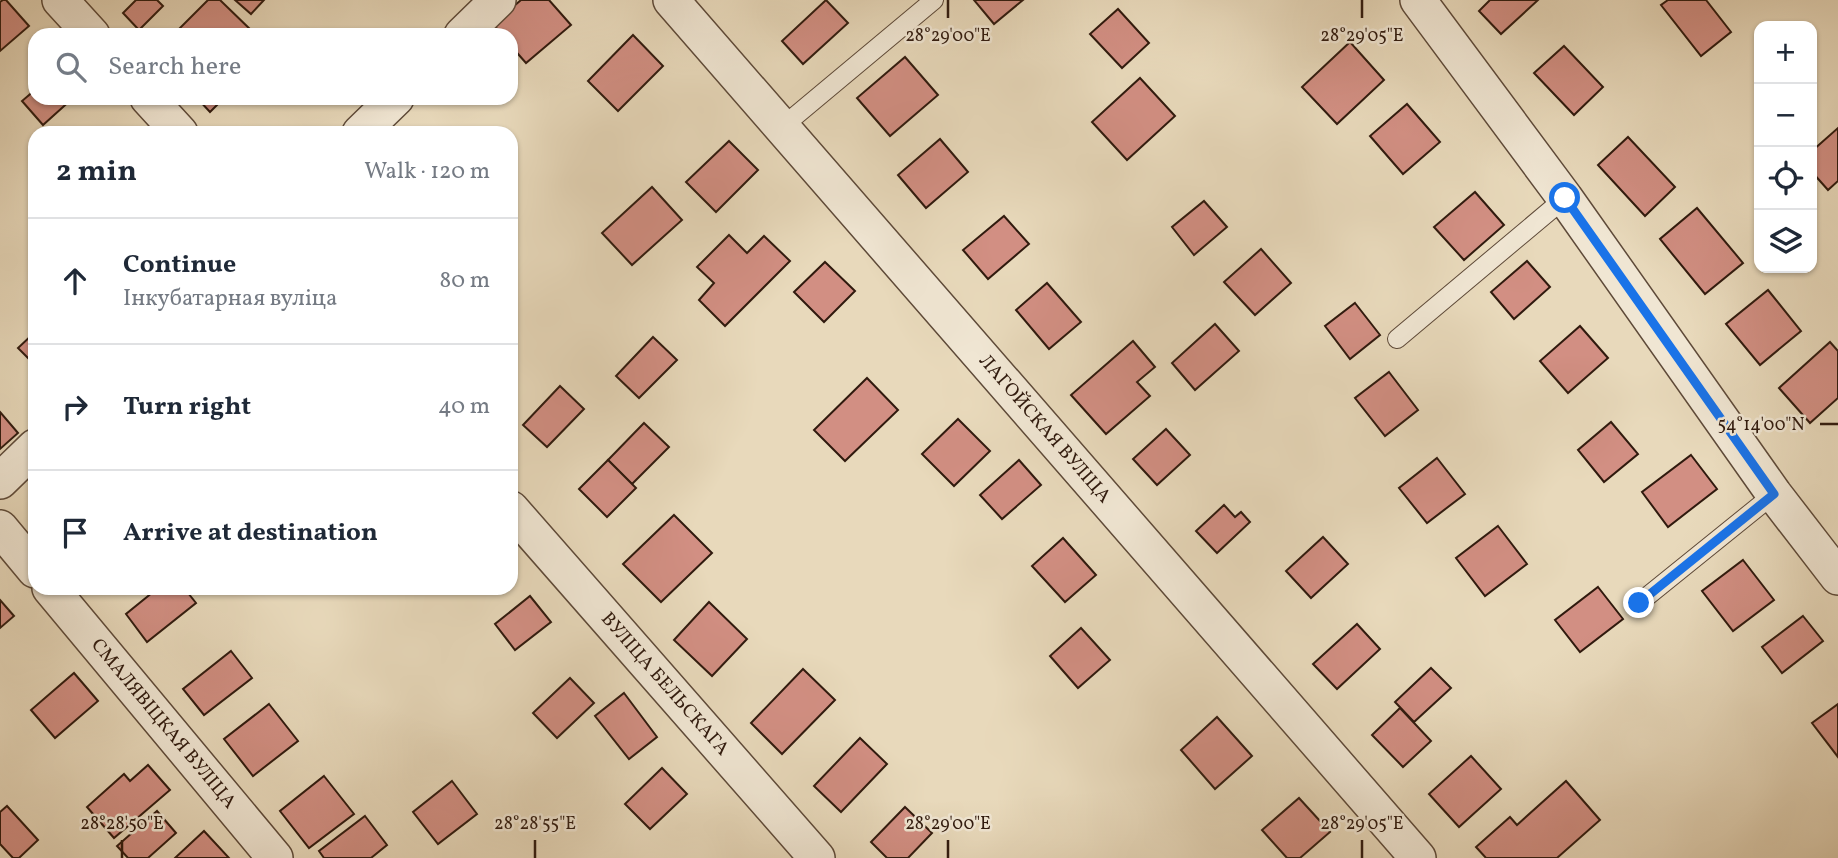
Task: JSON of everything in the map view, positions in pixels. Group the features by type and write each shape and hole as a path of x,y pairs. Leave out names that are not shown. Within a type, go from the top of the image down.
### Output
{"street":[{"path":"60,0 86,28"},
{"path":"469,28 498,0"},
{"name":"ЛАГОЙСКАЯ ВУЛІЦА","path":"671,0 1419,858"},
{"path":"1418,0 1565,198 1774,494 1838,577"},
{"path":"154,105 174,126"},
{"path":"367,126 390,105"},
{"path":"0,481 28,454"},
{"name":"ВУЛІЦА БЕЛЬСКАГА","path":"518,517 817,858"},
{"path":"0,528 28,562"},
{"name":"СМАЛЯВІЦКАЯ ВУЛІЦА","path":"56,595 275,858"}],"lane":[{"path":"782,127 934,0"},
{"path":"1397,339 1565,198"},
{"path":"1639,603 1774,494"}],"building":[{"path":"6,0 29,26 0,51 0,2"},
{"path":"136,0 157,0 163,6 141,28 137,28 123,13"},
{"path":"208,0 220,0 249,28 180,28"},
{"path":"235,0 264,0 251,14"},
{"path":"521,0 549,0 571,25 526,63 518,54 518,28 496,28 493,24"},
{"path":"826,0 848,23 803,64 782,41"},
{"path":"974,0 1023,0 994,24"},
{"path":"1490,0 1538,0 1501,34 1479,11"},
{"path":"1668,0 1706,0 1731,32 1701,56 1661,5"},
{"path":"1118,9 1149,43 1122,68 1090,34"},
{"path":"633,35 663,66 618,111 588,81"},
{"path":"1350,42 1384,80 1337,124 1302,87"},
{"path":"1564,46 1603,87 1574,115 1534,73"},
{"path":"905,57 938,95 890,136 857,98"},
{"path":"1140,78 1175,116 1127,160 1092,122"},
{"path":"28,96 28,105 65,105 43,125 22,101"},
{"path":"1407,104 1440,142 1403,174 1370,136"},
{"path":"204,105 217,105 210,112"},
{"path":"1838,128 1838,181 1828,190 1817,178 1817,147"},
{"path":"1628,137 1675,187 1645,216 1598,165"},
{"path":"940,139 968,172 926,208 898,175"},
{"path":"729,141 758,170 716,212 686,182"},
{"path":"652,187 682,220 632,265 602,233"},
{"path":"1475,192 1504,225 1464,260 1434,227"},
{"path":"1204,201 1227,227 1194,255 1172,227"},
{"path":"1697,208 1743,263 1705,294 1660,239"},
{"path":"1004,216 1029,244 988,279 963,250"},
{"path":"729,235 747,253 764,236 790,261 725,326 699,300 714,283 697,267"},
{"path":"1261,249 1291,283 1255,315 1224,282"},
{"path":"1527,261 1550,287 1514,319 1491,292"},
{"path":"825,262 855,291 824,322 794,292"},
{"path":"1047,283 1081,322 1049,349 1016,310"},
{"path":"1768,290 1801,331 1760,365 1726,324"},
{"path":"1355,303 1380,335 1350,359 1325,326"},
{"path":"1215,324 1239,351 1195,390 1172,363"},
{"path":"1580,326 1608,358 1568,393 1540,361"},
{"path":"653,337 677,360 639,398 616,376"},
{"path":"28,339 28,358 18,348"},
{"path":"1133,341 1155,367 1137,382 1150,396 1106,434 1071,395"},
{"path":"1830,342 1838,351 1838,398 1810,423 1779,388"},
{"path":"1389,372 1418,410 1385,436 1355,398"},
{"path":"867,378 898,410 845,461 814,430"},
{"path":"560,386 584,409 547,447 523,425"},
{"path":"0,412 18,433 0,449"},
{"path":"958,419 990,451 954,486 922,454"},
{"path":"1611,422 1638,454 1604,482 1578,450"},
{"path":"644,423 669,447 632,484 608,460"},
{"path":"1166,429 1190,455 1157,485 1133,459"},
{"path":"1691,455 1717,489 1668,527 1642,492"},
{"path":"1437,458 1465,494 1427,523 1399,488"},
{"path":"608,460 636,488 607,517 579,489"},
{"path":"1019,460 1041,485 1002,519 980,495"},
{"path":"1224,505 1235,517 1241,512 1250,522 1217,553 1196,531"},
{"path":"674,515 712,553 661,602 623,564"},
{"path":"1498,526 1527,564 1485,596 1456,558"},
{"path":"1323,537 1348,564 1311,598 1286,571"},
{"path":"1063,538 1096,575 1065,602 1032,566"},
{"path":"1743,560 1774,600 1733,631 1702,591"},
{"path":"1598,587 1623,619 1580,652 1555,620"},
{"path":"149,595 190,595 196,603 147,642 126,614"},
{"path":"530,596 551,622 515,650 495,624"},
{"path":"0,600 14,616 0,628"},
{"path":"709,602 747,639 712,676 674,640"},
{"path":"1803,616 1823,641 1782,673 1762,647"},
{"path":"1357,624 1380,649 1337,689 1313,664"},
{"path":"1081,628 1110,660 1078,688 1050,656"},
{"path":"231,651 252,678 204,715 183,689"},
{"path":"1431,668 1451,688 1414,722 1395,702"},
{"path":"803,669 835,700 782,754 751,723"},
{"path":"74,673 98,701 55,738 31,710"},
{"path":"570,678 594,703 557,738 533,713"},
{"path":"624,693 657,737 629,759 595,716"},
{"path":"269,704 298,741 253,776 224,739"},
{"path":"1838,704 1838,757 1812,723"},
{"path":"1400,708 1431,741 1403,767 1372,735"},
{"path":"1217,717 1252,756 1215,789 1181,750"},
{"path":"860,738 887,764 841,812 814,786"},
{"path":"1471,756 1501,789 1459,827 1429,794"},
{"path":"148,765 170,790 114,838 87,807 124,774 130,781"},
{"path":"662,768 687,794 650,829 625,804"},
{"path":"324,776 354,814 309,848 280,811"},
{"path":"452,781 477,814 438,844 413,812"},
{"path":"1566,781 1600,820 1557,858 1486,858 1476,847 1510,817 1517,825"},
{"path":"1299,798 1330,832 1300,858 1287,858 1262,830"},
{"path":"7,806 38,840 19,858 13,858 0,844 0,812"},
{"path":"905,807 932,833 908,858 887,858 871,842"},
{"path":"157,811 176,833 148,858 128,858 117,846"},
{"path":"365,816 387,845 371,858 324,858 319,851"},
{"path":"204,831 229,858 175,858"}],"route":[{"path":"1565,198 1774,494 1639,603"}]}
